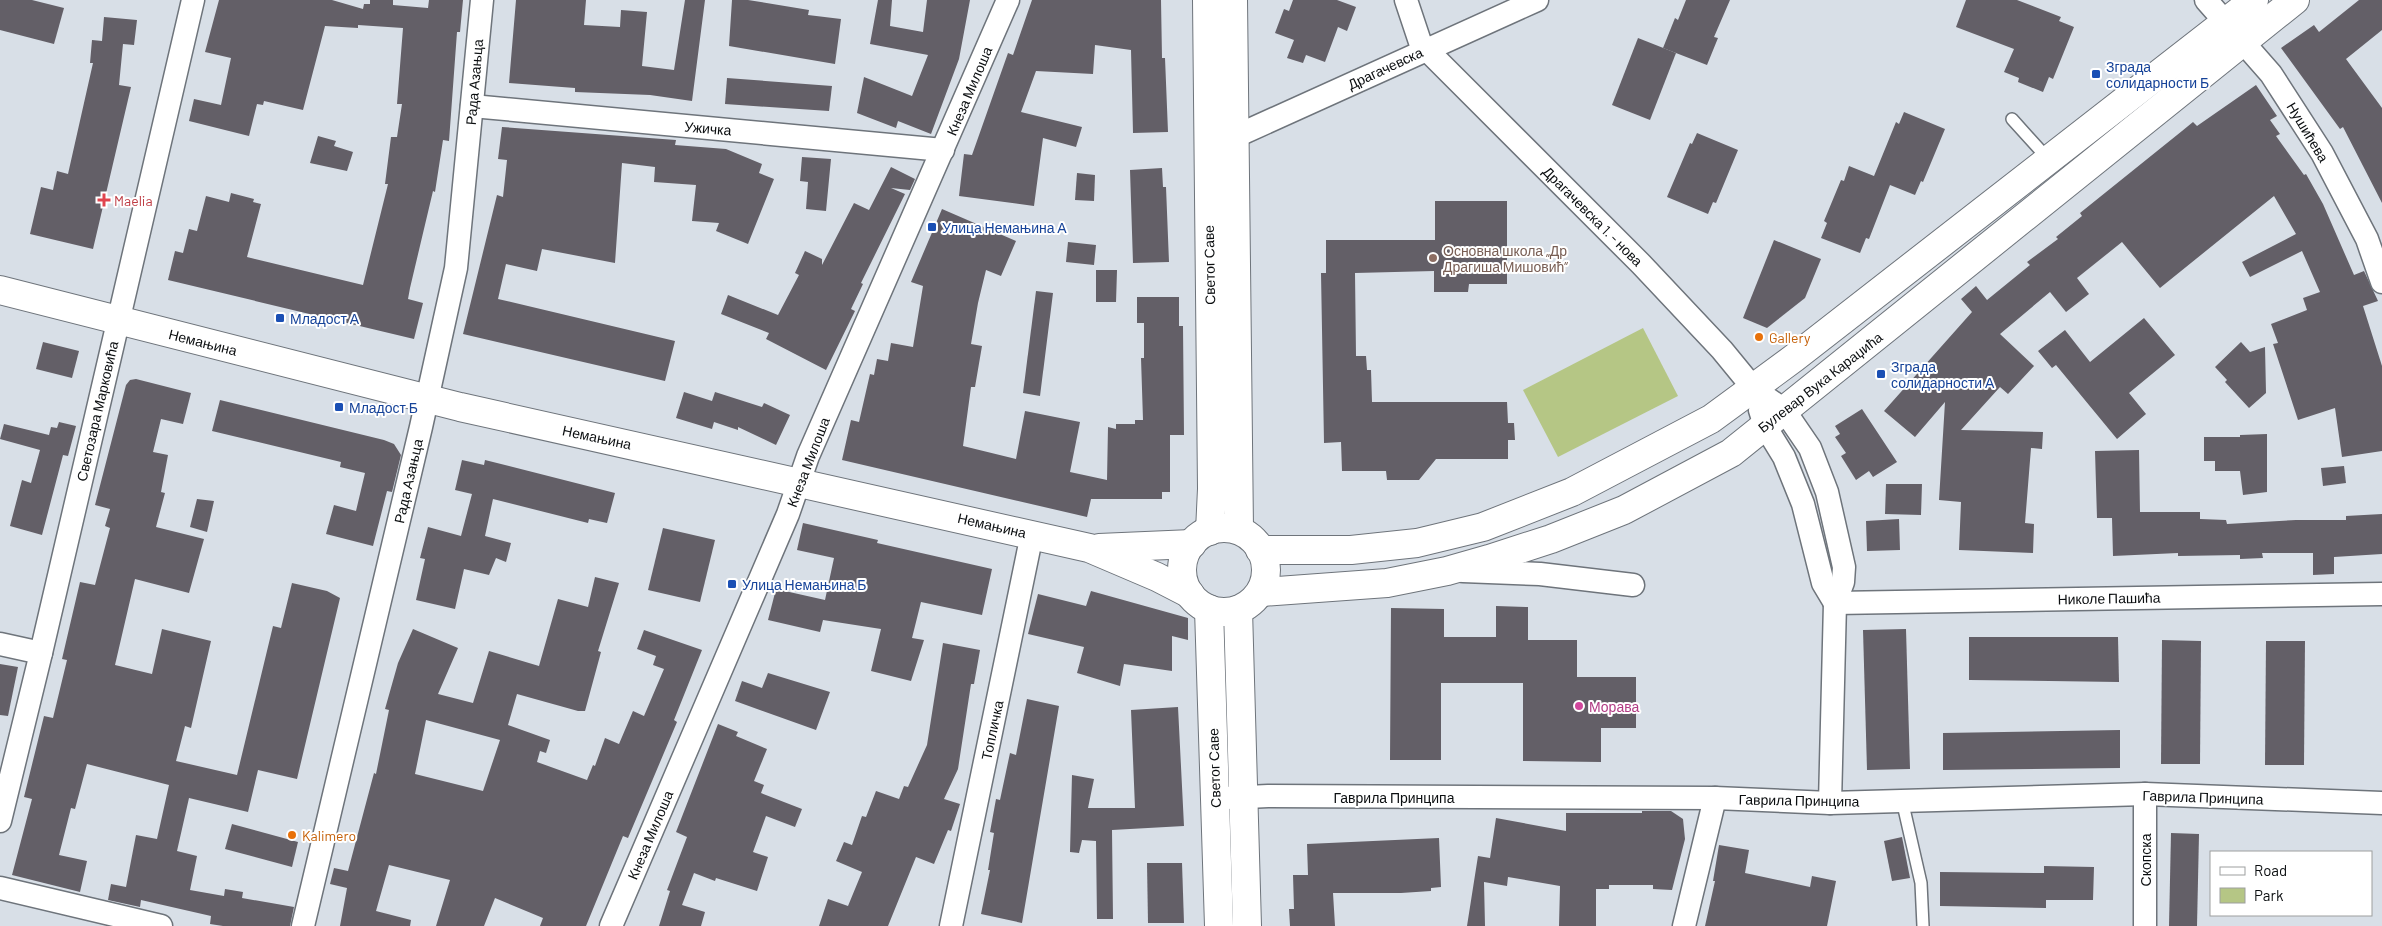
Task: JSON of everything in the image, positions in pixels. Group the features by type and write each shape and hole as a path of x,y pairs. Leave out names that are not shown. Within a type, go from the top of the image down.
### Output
{"street":[{"name":"Светозара Марковића","path":"0,821 193,0"},
{"name":"Рада Азањца","path":"303,926 428,398 456,268 482,0"},
{"name":"Кнеза Милоша","path":"611,926 788,514 798,482 1008,0"},
{"name":"Светог Саве","path":"1201,537 1212,489 1207,0"},
{"name":"Светог Саве","path":"1233,0 1239,530"},
{"name":"Драгачевска 1. - нова","path":"1406,0 1420,42 1426,49 1641,264 1722,350 1754,388"},
{"name":"Драгачевска","path":"1234,137 1537,0"},
{"name":"Нушићева","path":"2206,0 2271,74 2322,154 2367,239 2382,282"},
{"name":"Булевар Вука Караџића","path":"1262,592 1387,583 1448,571 1551,539 1624,510 1731,453 2235,33 2254,0"},
{"name":"Булевар Вука Караџића","path":"1260,550 1351,550 1417,543 1483,527 1572,492 1645,455 1711,419 1754,388 2049,160 2235,33 2295,0"},
{"name":"Ужичка","path":"472,106 943,150"},
{"name":"Немањина","path":"0,290 428,398 1089,548 1157,577 1199,602"},
{"path":"1754,388 1775,418 1784,457 1803,504 1823,583 1835,603 1830,803"},
{"path":"1089,548 1201,537 1223,528 1239,530 1249,536 1260,550 1265,558 1267,572 1262,592 1247,606 1238,610 1222,612 1199,602 1184,582 1182,569 1185,555 1201,537"},
{"name":"Топличка","path":"951,926 1032,534"},
{"path":"1448,571 1540,574 1633,585"},
{"name":"Николе Пашића","path":"1835,603 2382,594"},
{"name":"Светог Саве","path":"1199,602 1215,799 1219,926"},
{"name":"Светог Саве","path":"1238,610 1247,926"},
{"path":"0,644 41,653"},
{"name":"Гаврила Принципа","path":"1215,799 1244,797 1714,798 1830,803 2145,794 2382,803"},
{"name":"Скопска","path":"2145,794 2145,926"},
{"path":"1684,926 1714,798"},
{"path":"0,888 161,926"}],"lane":[{"path":"2012,119 2049,160"},
{"path":"1902,800 1921,882 1923,926"}],"green space":[{"path":"1643,328 1678,396 1558,457 1523,390"}],"building":[{"path":"0,0 32,0 64,8 54,44 0,30"},
{"path":"219,0 332,0 363,9 364,4 370,4 370,0 393,0 393,5 428,8 429,0 463,0 460,32 457,32 449,141 443,140 435,192 433,191 408,299 423,303 414,339 168,280 175,251 183,253 189,229 197,231 206,196 229,202 231,193 254,199 253,202 261,204 247,257 363,285 388,184 385,184 391,137 397,137 402,104 397,104 403,28 358,25 358,28 325,26 303,110 264,101 263,105 257,104 249,136 189,121 194,99 221,105 231,58 205,52"},
{"path":"516,0 586,0 584,25 620,27 621,10 647,12 642,66 674,70 685,0 705,0 692,101 650,95 575,92 575,88 509,83"},
{"path":"732,0 748,0 809,10 808,15 841,19 835,64 729,46"},
{"path":"878,0 892,0 890,26 923,32 927,0 970,0 959,59 931,134 898,121 896,128 857,113 864,77 912,96 928,55 870,44"},
{"path":"1032,0 1161,0 1162,58 1165,58 1168,132 1133,133 1131,50 1095,45 1093,74 1036,71 1021,112 1082,127 1076,147 1043,138 1034,206 959,196 964,154 972,155 1008,53 1013,55"},
{"path":"1293,0 1337,0 1356,7 1347,31 1338,27 1325,62 1306,55 1303,63 1287,58 1294,40 1275,33 1284,9 1289,11"},
{"path":"1686,0 1730,0 1714,37 1718,38 1707,65 1663,48 1675,18 1678,20"},
{"path":"1966,0 2017,0 2061,17 2059,21 2074,27 2053,79 2049,77 2043,92 2018,82 2019,78 2004,72 2014,49 1956,27"},
{"path":"2359,0 2382,0 2382,30 2346,59 2382,108 2382,203 2343,127 2340,129 2281,48 2314,25 2319,32"},
{"path":"104,17 137,20 134,45 123,44 119,85 131,87 93,249 30,234 41,187 53,190 57,171 68,174 93,63 90,63 92,40 102,41"},
{"path":"1638,38 1676,53 1650,120 1612,105"},
{"path":"727,78 832,86 829,111 725,104"},
{"path":"2256,85 2277,116 2270,120 2280,134 2276,136 2304,175 2306,174 2323,204 2354,275 2364,271 2378,301 2363,306 2382,366 2382,451 2342,457 2335,408 2298,420 2273,344 2278,343 2271,324 2307,310 2303,298 2320,292 2302,251 2250,277 2242,262 2296,234 2274,196 2160,288 2122,242 2077,278 2089,294 2066,312 2050,292 2000,334 2034,366 2008,394 2000,387 1961,430 2043,432 2042,449 2031,448 2025,523 2034,524 2033,553 1959,550 1961,502 1939,500 1945,402 1915,437 1884,411 1972,312 1961,299 1976,286 1987,300 2030,265 2027,262 2058,239 2056,237 2082,216 2080,213 2193,122 2197,126"},
{"path":"1904,112 1945,129 1923,182 1921,181 1915,195 1890,185 1869,239 1866,238 1860,253 1821,238 1827,223 1824,221 1841,180 1844,181 1849,166 1874,176 1896,122 1899,124"},
{"path":"502,127 676,140 675,145 726,149 762,164 759,173 774,179 748,244 716,231 719,223 692,221 696,185 654,182 655,167 622,163 615,263 542,249 537,271 506,264 498,299 675,341 665,381 463,334 497,195 503,197 507,160 498,159"},
{"path":"1697,133 1738,150 1716,203 1713,202 1708,214 1667,197 1690,143 1692,144"},
{"path":"318,136 336,141 334,146 353,152 347,171 310,163"},
{"path":"802,157 831,159 826,211 806,209 808,182 800,181"},
{"path":"891,167 915,179 910,190 891,188 905,194 861,283 863,284 851,309 855,311 826,370 766,339 769,333 721,314 728,295 778,315 799,275 795,273 805,251 822,259 822,265 854,203 869,210"},
{"path":"1162,168 1163,187 1166,187 1169,262 1133,263 1130,170"},
{"path":"1077,173 1095,175 1094,201 1075,200"},
{"path":"1435,201 1507,201 1507,284 1469,284 1468,292 1434,292 1434,271 1355,273 1356,356 1366,356 1367,370 1371,370 1372,402 1507,402 1508,423 1514,423 1515,440 1508,440 1508,459 1436,459 1419,480 1387,480 1386,471 1342,471 1341,442 1324,443 1321,273 1326,273 1326,240 1435,240"},
{"path":"942,209 1016,241 1001,276 986,270 971,344 982,346 975,387 971,387 963,446 1016,459 1025,411 1080,422 1070,472 1107,480 1108,427 1116,429 1116,424 1135,424 1135,420 1143,420 1141,358 1144,358 1144,323 1137,323 1137,297 1179,297 1179,326 1183,326 1184,435 1170,435 1170,492 1162,492 1162,499 1091,499 1087,517 842,460 851,420 859,422 870,374 874,375 877,359 888,361 891,343 913,347 923,286 911,282"},
{"path":"1774,240 1821,259 1805,298 1767,328 1743,318"},
{"path":"1068,242 1096,245 1094,265 1066,262"},
{"path":"1096,270 1117,270 1116,302 1096,302"},
{"path":"1036,291 1053,293 1040,396 1023,393"},
{"path":"2144,318 2175,355 2129,393 2146,414 2117,439 2056,365 2052,368 2038,351 2065,330 2090,362"},
{"path":"43,342 79,351 72,378 36,369"},
{"path":"2241,342 2250,352 2265,347 2266,393 2249,408 2225,382 2227,380 2215,367"},
{"path":"136,379 191,393 183,424 161,419 153,452 168,455 161,492 165,493 156,527 204,539 189,593 135,579 115,665 152,674 162,629 211,641 191,728 185,726 176,761 237,775 273,626 281,628 292,583 327,591 340,598 297,779 258,770 248,812 189,798 177,851 197,856 190,890 224,896 225,889 243,892 242,898 294,907 290,926 223,926 210,924 211,916 141,900 140,907 108,900 111,884 126,887 136,835 157,839 169,785 87,764 75,809 71,808 59,855 87,861 80,892 12,875 32,799 24,797 44,716 53,718 67,660 62,659 80,582 95,585 110,528 105,526 110,509 95,505 126,385 130,380"},
{"path":"684,392 712,401 715,392 762,407 764,403 790,415 776,445 738,427 738,430 714,422 712,429 676,418"},
{"path":"220,400 394,444 401,455 392,492 387,491 373,546 326,534 334,505 356,511 365,473 340,467 341,462 212,431"},
{"path":"1862,409 1897,462 1873,477 1869,471 1856,480 1841,456 1846,453 1835,437 1840,434 1835,426"},
{"path":"59,422 76,426 68,456 63,455 42,535 10,526 22,480 31,483 40,450 0,439 4,424 49,435 51,427 57,428"},
{"path":"2267,434 2267,492 2243,495 2240,471 2215,471 2215,461 2204,461 2204,437 2240,437 2240,435"},
{"path":"2139,450 2140,512 2200,512 2200,519 2226,520 2227,524 2296,520 2346,520 2346,516 2382,514 2382,554 2334,557 2334,574 2313,575 2313,553 2262,553 2263,558 2240,559 2240,555 2178,556 2178,553 2113,556 2112,518 2097,518 2095,451"},
{"path":"462,460 484,465 485,460 615,493 607,523 589,519 588,523 493,499 485,536 511,543 506,562 496,558 489,575 464,569 455,609 416,600 425,559 420,558 428,527 461,536 472,494 455,490"},
{"path":"2344,466 2346,483 2323,486 2321,468"},
{"path":"1886,484 1922,484 1921,515 1885,514"},
{"path":"197,499 214,501 207,532 190,527"},
{"path":"1899,519 1900,550 1867,551 1866,521"},
{"path":"803,523 878,540 877,543 992,569 982,615 921,602 912,638 924,640 911,681 871,671 881,629 823,620 820,632 768,620 776,589 825,600 834,558 797,550"},
{"path":"663,528 715,540 700,602 648,590"},
{"path":"595,577 619,583 598,651 601,652 585,711 578,711 517,694 508,725 550,740 546,753 540,751 537,762 587,780 593,765 595,766 605,738 619,744 633,711 644,716 664,669 653,665 656,656 637,649 644,630 702,650 674,720 677,722 628,838 623,836 586,926 540,926 543,918 495,898 484,926 436,926 450,880 389,865 376,911 411,920 410,926 340,926 347,888 330,884 334,868 348,871 374,773 376,774 389,710 385,709 398,663 413,629 458,648 438,694 473,703 489,651 539,666 558,599 588,607","holes":["426,720 500,740 483,791 415,774"]},
{"path":"1091,591 1188,618 1188,640 1172,636 1172,671 1124,664 1120,686 1077,673 1084,647 1028,634 1038,594 1086,606"},
{"name":"Морава","path":"1496,606 1528,607 1528,640 1577,640 1577,677 1636,677 1636,728 1601,728 1601,762 1523,761 1523,683 1441,683 1441,760 1390,760 1391,608 1444,609 1444,637 1496,637"},
{"path":"1906,629 1910,769 1867,770 1863,630"},
{"path":"1969,637 2118,637 2119,682 1969,680"},
{"path":"2162,640 2201,641 2200,764 2161,764"},
{"path":"2266,641 2305,641 2304,765 2265,765"},
{"path":"943,643 980,650 974,684 971,684 958,769 944,799 960,804 951,831 948,830 934,864 916,857 888,926 819,926 828,899 848,906 862,872 836,861 844,842 852,845 862,816 866,817 876,791 899,799 904,786 908,787 927,745"},
{"path":"0,664 18,667 8,716 0,715"},
{"path":"768,673 830,692 816,730 735,701 742,681 762,688"},
{"path":"1027,699 1059,706 1022,923 981,914 990,870 988,870 994,833 990,832 996,799 1000,800 1010,753 1016,755"},
{"path":"1178,707 1184,826 1112,830 1113,919 1097,919 1096,841 1082,840 1079,853 1070,852 1072,775 1094,779 1088,808 1135,808 1131,710"},
{"path":"718,724 738,732 736,736 767,749 754,781 764,785 761,793 802,809 795,827 766,816 753,852 768,857 757,891 716,878 715,881 694,873 682,905 705,912 701,926 659,926 670,891 667,890 687,837 676,832"},
{"path":"2120,730 2120,768 1943,770 1943,733"},
{"path":"1642,811 1671,811 1683,819 1685,839 1672,890 1653,889 1653,885 1609,885 1609,889 1596,889 1596,926 1559,926 1560,886 1508,877 1507,886 1484,882 1485,926 1467,926 1478,856 1490,858 1496,818 1566,831 1566,813 1642,813"},
{"path":"232,824 298,842 292,867 225,849"},
{"path":"2171,833 2199,834 2197,926 2169,926"},
{"path":"1902,837 1910,878 1892,881 1884,841"},
{"path":"1439,838 1441,887 1431,888 1431,891 1401,893 1333,893 1335,926 1290,926 1289,909 1294,909 1293,875 1308,875 1307,844"},
{"path":"1719,845 1749,850 1745,873 1810,887 1812,876 1836,881 1827,926 1705,926 1715,881 1713,881"},
{"path":"1147,863 1182,863 1184,923 1148,923"},
{"path":"2044,866 2094,867 2093,900 2046,900 2046,908 1940,906 1940,872 2044,873"}],"place":[{"name":"Зграда солидарности Б","path":"2096,74"},
{"name":"Maelia","path":"104,200"},
{"name":"Улица Немањина А","path":"932,227"},
{"name":"Основна школа „Др Драгиша Мишовић”","path":"1433,258"},
{"name":"Младост А","path":"280,318"},
{"name":"Gallery","path":"1759,337"},
{"name":"Зграда солидарности А","path":"1881,374"},
{"name":"Младост Б","path":"339,407"},
{"name":"Улица Немањина Б","path":"732,584"},
{"name":"Морава","path":"1579,706"},
{"name":"Kalimero","path":"292,835"}]}
